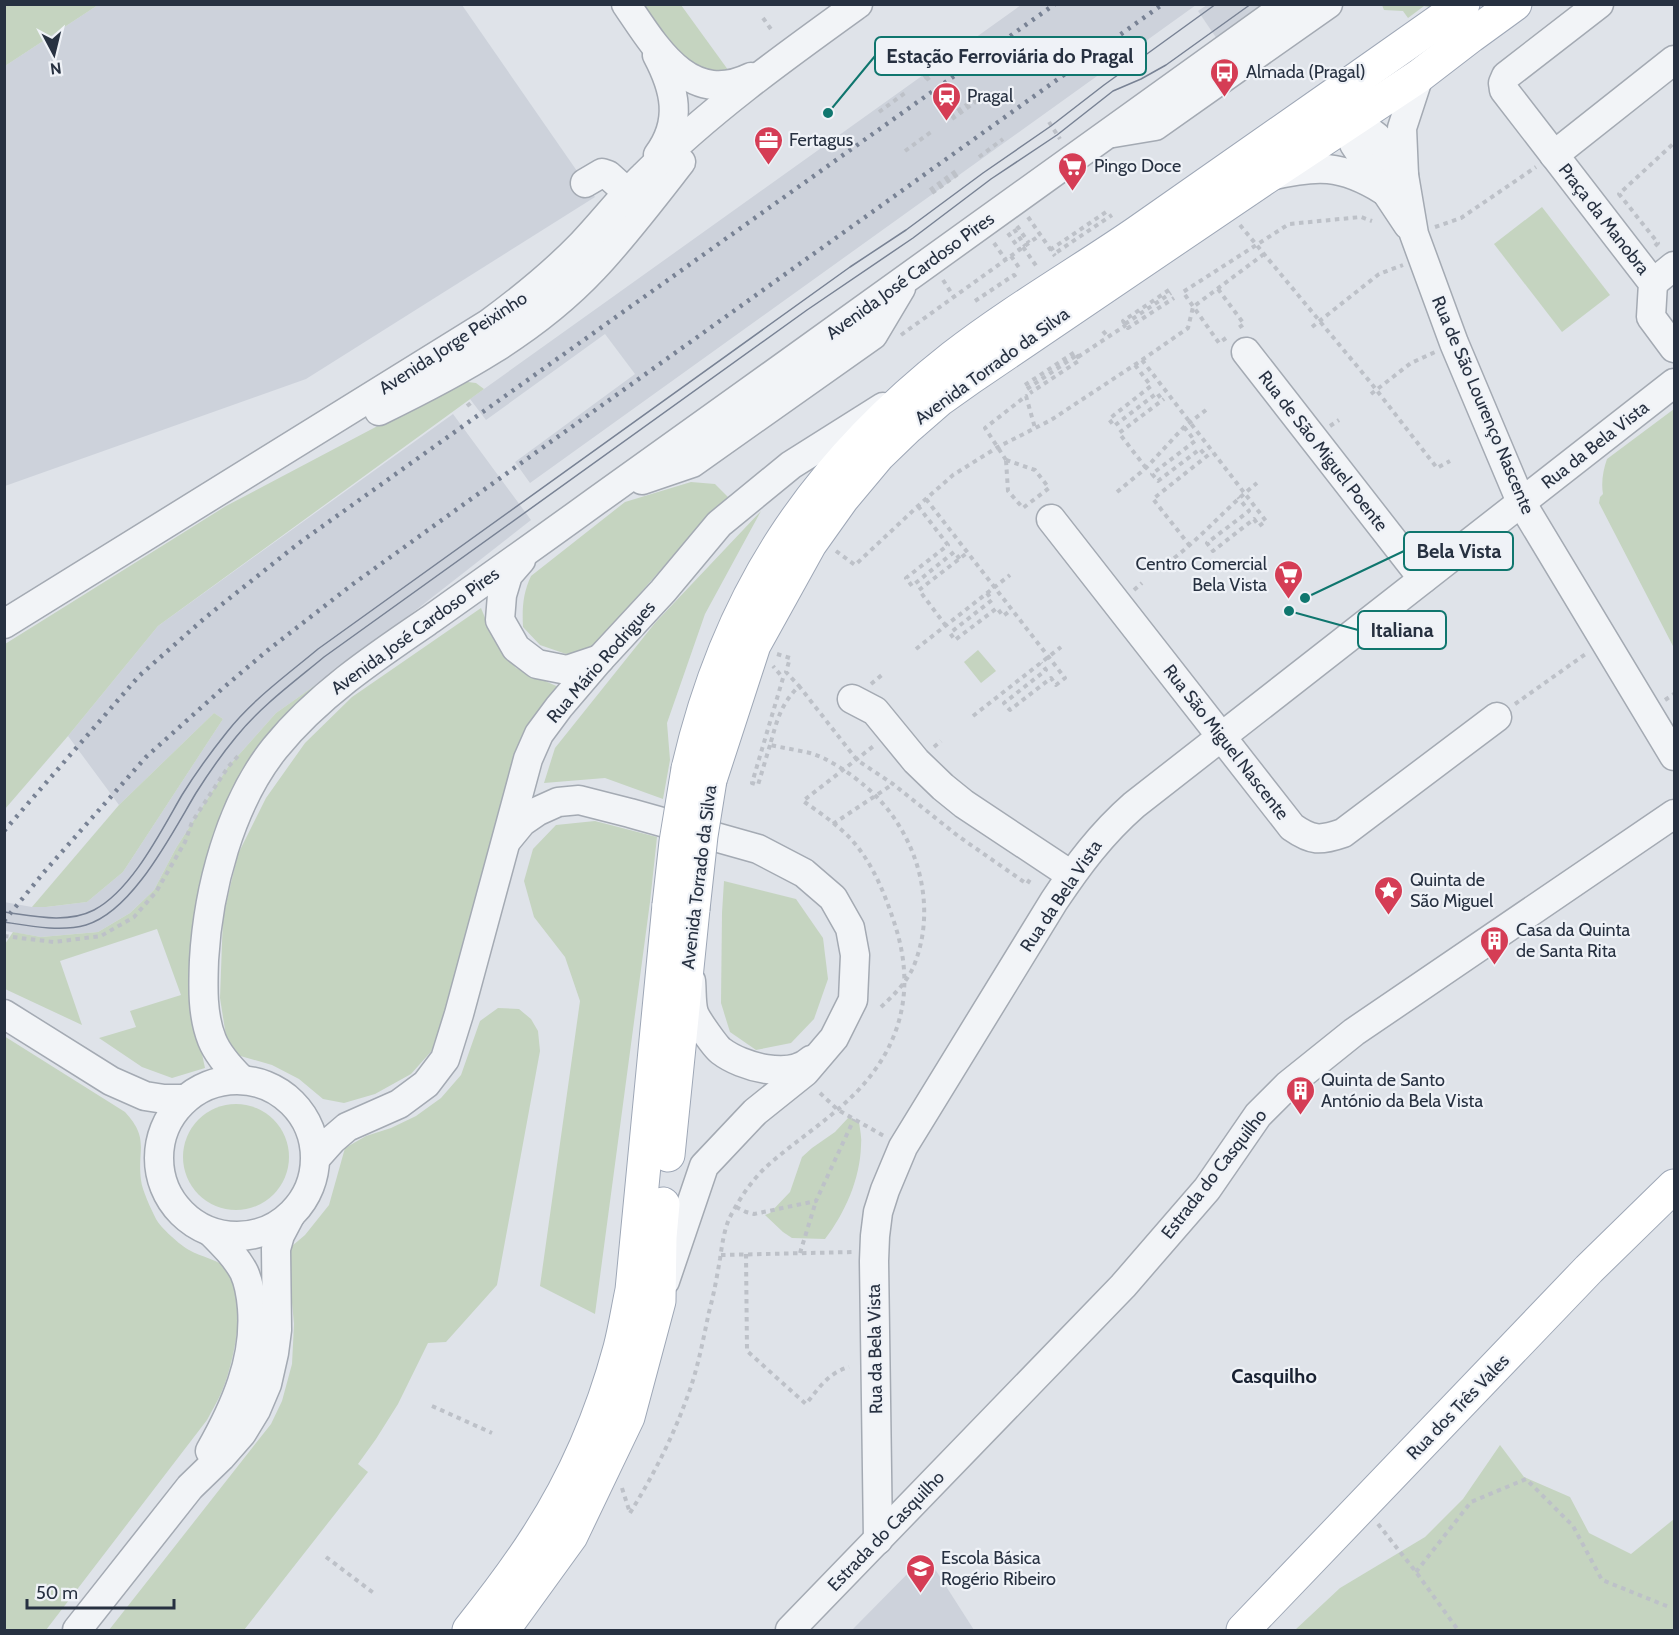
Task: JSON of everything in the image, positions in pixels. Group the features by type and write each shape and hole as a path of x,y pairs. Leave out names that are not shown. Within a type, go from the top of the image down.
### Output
{"main road":[{"name":"Avenida Torrado da Silva","path":"699,775 703,707 740,615 770,558 799,515 840,461 879,420 923,381 999,324 1131,236 1463,4"},
{"name":"Avenida Torrado da Silva","path":"503,1630 571,1536 628,1417 659,1300 660,1237 689,956 681,907 676,842 699,775 754,645 810,544 842,499 878,456 939,400 1419,76 1515,4"},
{"name":"Avenida Torrado da Silva","path":"469,1630 538,1536 572,1475 601,1408 620,1348 634,1278 681,907"},
{"name":"Rua dos Três Vales","path":"1243,1630 1589,1269 1674,1186"},
{"path":"485,1630 520,1577 529,1561 538,1536"}],"street":[{"path":"626,4 675,69 688,78 704,84 723,86 742,82 766,70"},
{"name":"Avenida Jorge Peixinho","path":"4,624 488,324 547,278 582,244 635,185 698,125 766,70 858,4"},
{"name":"Avenida José Cardoso Pires","path":"241,1079 226,1064 213,1043 207,1024 204,1004 207,920 228,836 237,814 260,769 295,725 357,670 612,490 1288,4"},
{"path":"1108,134 1155,126 1328,4"},
{"name":"Praça da Manobra","path":"1599,4 1506,76 1503,83 1506,93 1554,155 1655,271 1651,317 1674,348"},
{"path":"585,183 602,173 635,185 663,149 670,135 674,108 673,96 668,78 645,32"},
{"path":"1554,155 1674,60"},
{"name":"Rua de São Lourenço Nascente","path":"1396,184 1402,128 1419,76"},
{"path":"1296,120 1320,117 1351,121 1358,79"},
{"name":"Rua de São Lourenço Nascente","path":"1351,121 1377,137 1454,343 1521,502 1674,756"},
{"path":"250,472 428,387 503,344 536,320 593,269 681,162"},
{"path":"1265,178 1290,171 1316,168 1341,170 1364,178 1396,184"},
{"name":"Rua de São Miguel Poente","path":"1245,338 1423,579"},
{"name":"Rua Mário Rodrigues","path":"316,1158 342,1132 362,1119 399,1104 426,1084 446,1059 528,759 539,734 559,707 600,658 663,591 719,524 791,465 923,381"},
{"name":"Rua da Bela Vista","path":"878,1540 874,1251 878,1212 903,1147 1071,875 1119,818 1674,383"},
{"name":"Rua São Miguel Nascente","path":"1051,519 1292,826 1306,837 1324,839 1343,833 1497,717"},
{"name":"Avenida José Cardoso Pires","path":"532,547 508,575 502,595 500,620 516,648 537,664 567,670 600,658"},
{"path":"852,699 875,711 916,760 964,804 1071,875"},
{"path":"507,841 522,822 538,811 558,802 579,800 758,849 804,873 832,898 850,928 855,955 853,1000 834,1038 805,1072 755,1113 704,1166 659,1300"},
{"name":"Estrada do Casquilho","path":"790,1630 1123,1286 1207,1189 1258,1114 1288,1085 1354,1032 1674,813"},
{"path":"689,956 694,1014 719,1050 748,1066 782,1071 807,1064 834,1038"},
{"path":"4,1014 111,1081 145,1096 184,1099"},
{"path":"77,1630 190,1487 242,1433 256,1410 267,1384 277,1330 276,1249 280,1235 290,1216 304,1199 312,1179 316,1158 314,1141 308,1124 299,1110 283,1094 263,1083 241,1079 211,1084 184,1099 168,1118 159,1142 158,1165 163,1187 175,1207 192,1223 212,1233 233,1237 254,1235 273,1228 290,1216"},
{"path":"111,1081 138,1105 159,1142"},
{"name":"Rua Mário Rodrigues","path":"299,1110 326,1119 362,1119"},
{"path":"190,1487 236,1402 252,1342 251,1296 244,1273 230,1251 212,1233"}],"path":[{"path":"763,18 773,32"},
{"path":"925,79 951,60"},
{"path":"879,112 905,93"},
{"path":"951,118 977,99"},
{"path":"1049,122 1060,139"},
{"path":"905,150 931,132"},
{"path":"979,158 1004,139"},
{"path":"1655,271 1658,243 1619,194 1674,143"},
{"path":"1461,218 1554,155"},
{"path":"931,191 957,173"},
{"path":"1058,248 1109,210"},
{"path":"1023,211 1055,256"},
{"path":"1050,250 1058,248 1112,215"},
{"path":"1219,344 1184,292 1289,224 1361,217 1372,221"},
{"path":"1014,225 1037,268"},
{"path":"1240,225 1437,468 1450,461"},
{"path":"1006,230 1024,246"},
{"path":"989,235 1006,260"},
{"path":"1312,327 1418,246"},
{"path":"836,551 855,565 953,475 998,447 1051,420 1188,328 1193,307 1264,254"},
{"path":"1011,256 1020,269"},
{"path":"937,272 954,297"},
{"path":"975,301 1014,275 1017,279 1004,287"},
{"path":"1218,289 1245,338"},
{"path":"1076,354 1080,360 1027,389 1069,358 1076,354 1090,348 1108,337 1124,323 1170,292"},
{"path":"1124,323 1128,328 1174,298"},
{"path":"1103,331 1108,337"},
{"path":"1086,342 1090,348"},
{"path":"1371,394 1411,363 1454,343"},
{"path":"1142,360 1266,521 1259,526 1254,519 1213,551 1207,543 1249,511 1238,497"},
{"path":"1135,365 1151,386 1109,419 1114,426 1157,393 1162,400"},
{"path":"1146,468 1119,433 1169,395"},
{"path":"1006,460 1035,470 1048,488 1023,508 1008,490 1006,460 985,428 1026,396 1035,428"},
{"path":"467,406 472,402"},
{"path":"1117,492 1146,468 1184,427 1206,410"},
{"path":"1184,427 1195,441 1152,474 1158,481 1200,449 1206,456"},
{"path":"1190,546 1153,499 1212,452"},
{"path":"1174,558 1190,546 1238,497 1257,483"},
{"path":"926,499 1065,678 1056,685 1051,678 1010,710 1004,703 1046,670 1041,663"},
{"path":"918,506 948,545 906,578 912,586 954,552 960,559"},
{"path":"946,626 919,590 968,553"},
{"path":"916,649 1010,575"},
{"path":"987,593 992,600 950,633 955,640 997,608 1003,616 1011,610"},
{"path":"1497,717 1604,640"},
{"path":"973,716 1061,647"},
{"path":"777,654 789,658 786,672 857,760 893,784 958,836 1027,884 1045,858"},
{"path":"772,666 783,678 752,783 758,785 780,711 789,696 799,686"},
{"path":"770,745 813,754 846,772 876,796 897,821 908,839 916,859 922,885 924,913 921,939 916,961 904,984 881,1007"},
{"path":"833,824 893,784"},
{"path":"4,936 54,942 101,936 134,917 156,892 185,842"},
{"path":"820,1093 838,1110 903,1147"},
{"path":"801,1253 816,1201 854,1119"},
{"path":"736,1207 754,1214 816,1201"},
{"path":"721,1255 874,1251"},
{"path":"746,1254 747,1351 806,1404 837,1370 849,1367"},
{"path":"432,1406 492,1433"},
{"path":"1416,1572 1471,1502 1526,1479 1573,1526 1602,1580 1669,1607"},
{"path":"621,1484 630,1513"},
{"path":"1363,1505 1458,1630"},
{"path":"326,1557 375,1594"}],"shaded area":[{"path":"98,5 462,5 595,197 306,379 5,486 5,66"},
{"path":"1021,5 1196,5 530,483 515,462 635,374 605,334 486,420 470,399"},
{"path":"1207,5 1267,5 1217,39 1198,11"},
{"path":"453,414 531,520 361,653 276,713 228,767 176,848 154,890 130,913 98,932 41,937 5,931 4,902 46,907 87,902 123,872 223,719 214,713 119,805 68,736 158,626"},
{"name":"Escola Básica Rogério Ribeiro","path":"926,1555 974,1630 852,1630"}],"green space":[{"path":"5,4 98,4 98,5 5,66"},
{"path":"1382,4 1434,5 1424,6 1408,18 1403,11 1384,10"},
{"path":"641,5 681,5 731,74 690,68"},
{"path":"1542,207 1610,295 1562,332 1494,244"},
{"path":"459,383 476,383 484,389 158,626 5,809 5,644 226,506"},
{"path":"1674,409 1674,648 1599,503 1603,494 1603,476 1607,459"},
{"path":"691,482 715,484 728,497 708,516 591,649 566,654 540,645 523,627 526,588 531,576 625,502"},
{"path":"761,511 705,614 667,723 670,760 663,799 605,778 544,783 555,748 655,623"},
{"path":"481,608 494,640 516,668 563,689 436,1046 411,1074 375,1094 344,1103 323,1099 299,1079 272,1065 237,1055 226,1036 220,998 223,916 238,854 266,798 305,743 352,697"},
{"path":"978,650 996,671 981,683 964,662"},
{"path":"361,653 221,822 194,1016 205,1068 172,1078 142,1067 99,1038 136,1027 130,1011 181,995 157,929 60,961 82,1025 5,989 5,944 13,932 41,937 98,932 130,913 154,890 176,848 228,767 276,713"},
{"path":"214,713 223,719 123,872 87,902 32,907 119,805"},
{"path":"595,821 657,837 595,1314 540,1286 580,1001 565,957 534,917 524,881 533,849 556,825"},
{"path":"724,881 796,899 823,938 828,979 814,1019 791,1043 756,1050 730,1032 721,1003"},
{"path":"498,1008 519,1009 531,1019 538,1031 540,1051 497,1285 446,1342 428,1343 398,1404 358,1464 368,1472 244,1630 109,1630 271,1424 282,1401 292,1364 294,1324 288,1260 292,1246 305,1235 329,1205 345,1148 366,1136 391,1128 416,1116 441,1098 461,1075 480,1021"},
{"path":"4,1036 125,1112 133,1121 140,1137 142,1184 156,1219 185,1248 221,1264 230,1271 236,1282 238,1296 239,1312 231,1365 222,1391 207,1420 46,1630 5,1630"},
{"path":"236,1104 256,1108 274,1119 285,1137 289,1157 285,1177 274,1195 256,1206 236,1210 216,1206 198,1195 187,1177 183,1157 187,1137 198,1119 216,1108"},
{"path":"849,1117 859,1122 861,1143 858,1171 845,1207 825,1239 792,1238 765,1215 770,1213 790,1192 802,1157 835,1132"},
{"path":"1500,1445 1524,1477 1570,1497 1589,1533 1631,1554 1674,1519 1674,1630 1295,1630 1340,1588 1425,1537 1463,1499"}],"tram line":[{"path":"4,912 50,918 73,917 94,910 108,901 133,874 155,842 187,787 227,732 282,678 318,649 850,267 906,230 1051,126 1216,4"},
{"path":"4,922 45,928 66,928 86,925 103,917 120,904 150,869 201,786 236,737 267,705 324,657 807,310 913,238 991,179 1057,135 1113,91 1166,65 1251,4"}],"railway":[{"path":"4,831 139,676 206,617 299,543 1055,4"},
{"path":"4,921 146,757 268,650 353,584 1163,4"}],"place":[{"name":"Almada (Pragal)","path":"1225,98"},
{"name":"Estação Ferroviária do Pragal","path":"828,113"},
{"name":"Pragal","path":"946,122"},
{"name":"Fertagus","path":"768,166"},
{"name":"Pingo Doce","path":"1073,192"},
{"name":"Bela Vista","path":"1305,598"},
{"name":"Centro Comercial Bela Vista","path":"1288,600"},
{"name":"Italiana","path":"1289,611"},
{"name":"Quinta de São Miguel","path":"1389,916"},
{"name":"Casa da Quinta de Santa Rita","path":"1495,966"},
{"name":"Quinta de Santo António da Bela Vista","path":"1300,1116"},
{"name":"Escola Básica Rogério Ribeiro","path":"920,1594"}],"district":[{"name":"Casquilho","path":"1274,1376"}]}
